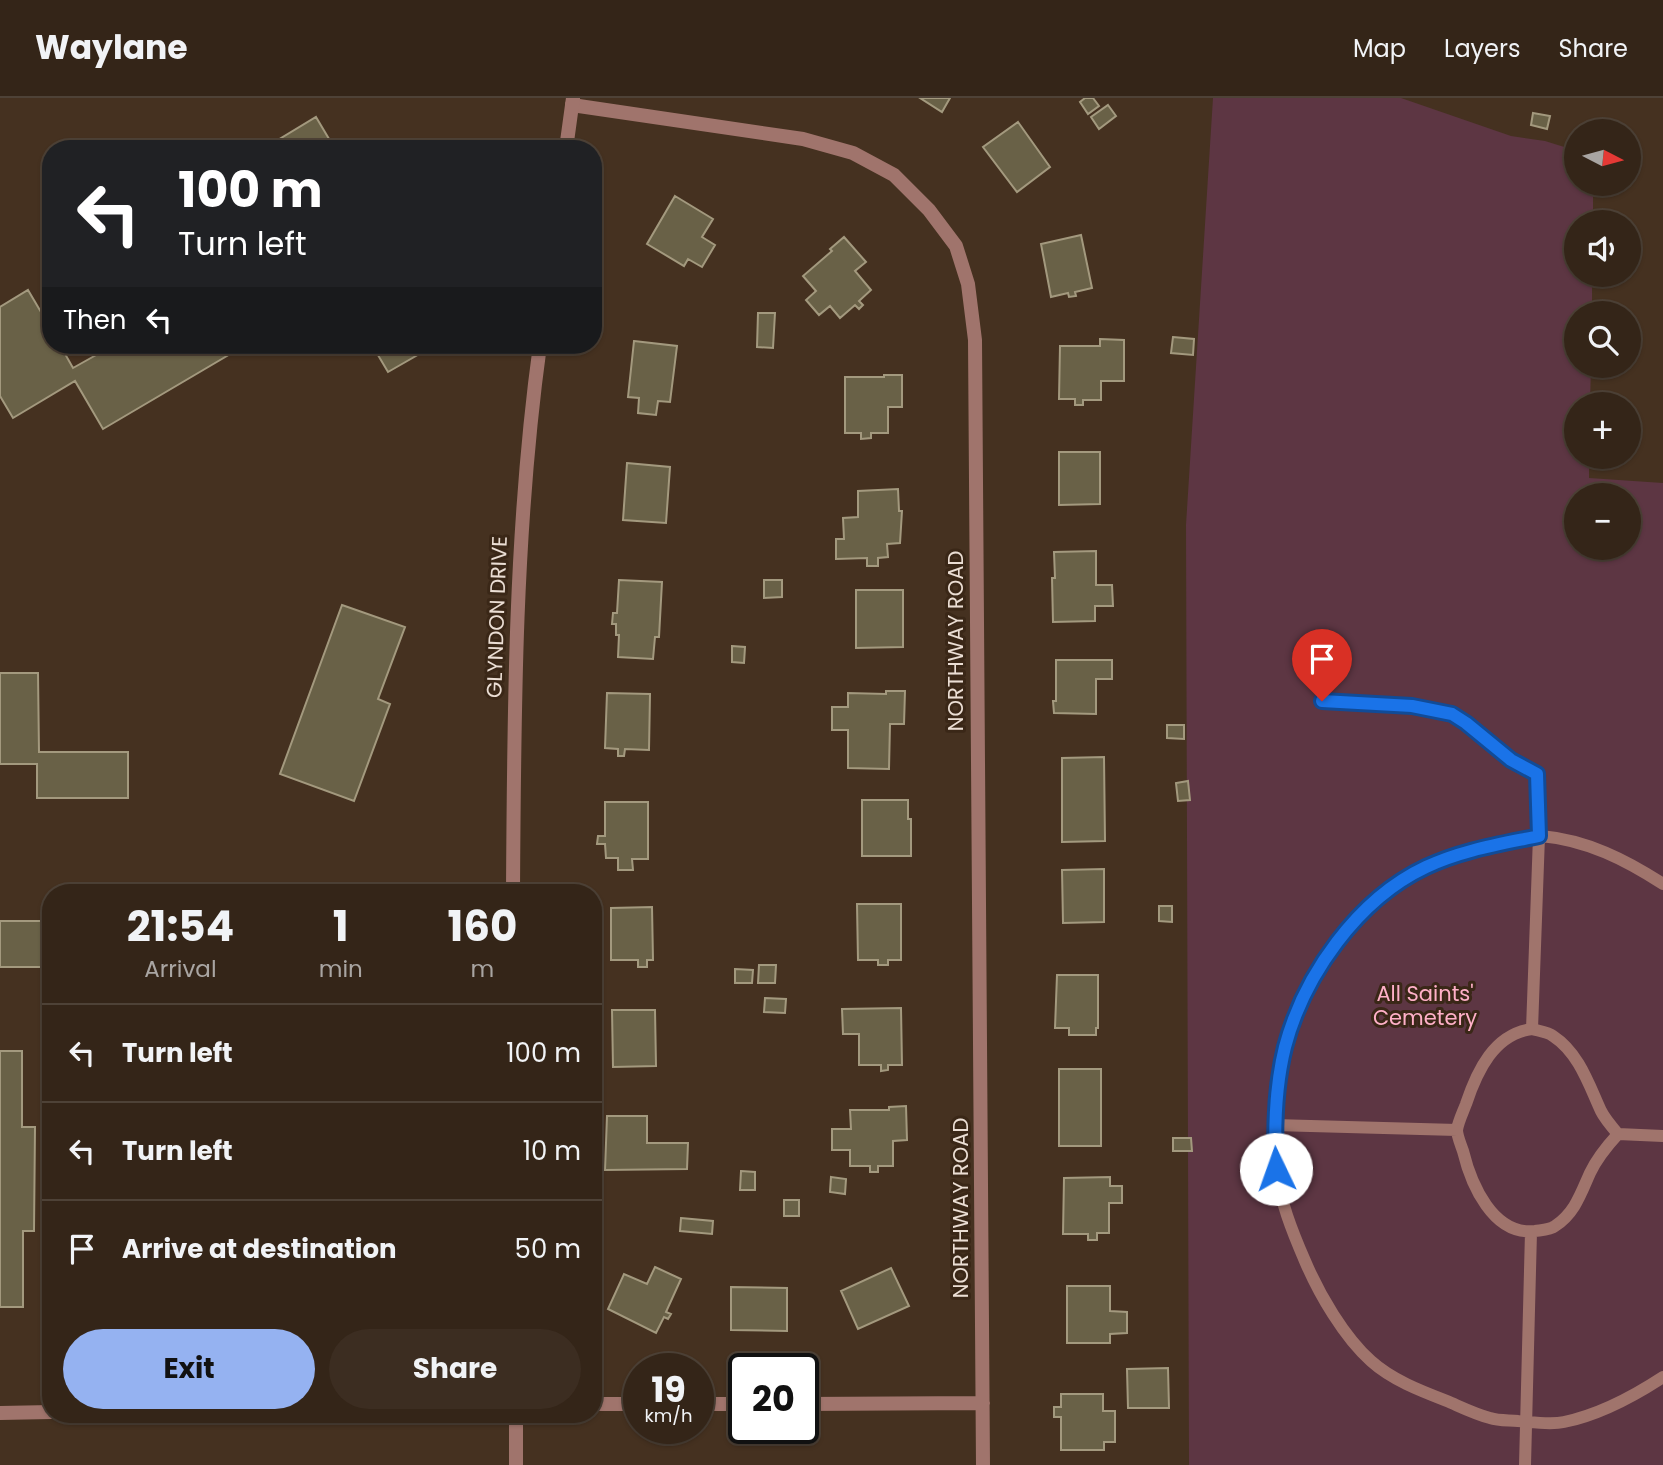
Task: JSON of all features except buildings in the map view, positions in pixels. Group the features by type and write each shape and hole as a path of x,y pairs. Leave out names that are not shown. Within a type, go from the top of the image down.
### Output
{"street":[{"path":"567,140 572,102"},
{"name":"NORTHWAY ROAD","path":"572,102 803,139 853,153 894,175 929,210 956,246 968,284 975,340 984,1465"},
{"name":"GLYNDON DRIVE","path":"513,884 516,645 523,516 539,354"},
{"path":"819,1404 983,1403"},
{"path":"602,1404 623,1404"},
{"path":"0,1413 42,1412"},
{"path":"516,1423 516,1465"}],"lane":[{"path":"1322,701 1422,708 1452,714 1493,747 1537,774 1539,836 1532,1028"},
{"path":"1663,884 1600,849 1539,836 1457,854 1424,868 1391,887 1354,922 1324,962 1303,999 1285,1046 1274,1125 1276,1169 1288,1224 1311,1275 1335,1315 1371,1361 1412,1387 1491,1419 1526,1421 1563,1423 1612,1406 1663,1377"},
{"path":"1532,1028 1552,1034 1579,1064 1594,1091 1602,1113 1618,1134 1602,1152 1568,1217 1552,1228 1531,1232 1513,1229 1481,1198 1468,1173 1457,1130 1472,1084 1486,1060 1502,1040 1518,1031 1532,1028"},
{"path":"1274,1125 1457,1130"},
{"path":"1618,1134 1663,1136"},
{"path":"1525,1465 1531,1232"}],"green space":[{"name":"All Saints' Cemetery","path":"1213,98 1401,98 1511,136 1564,147 1564,196 1593,196 1593,210 1564,210 1564,287 1592,287 1592,301 1564,301 1564,378 1591,378 1590,392 1564,392 1564,469 1589,469 1589,478 1663,483 1663,1465 1189,1465 1186,525"}],"route":[{"path":"1276,1169 1274,1125 1285,1046 1303,999 1324,962 1354,922 1391,887 1424,868 1457,854 1539,836 1537,774 1511,760 1452,714 1412,706 1322,701"}]}
